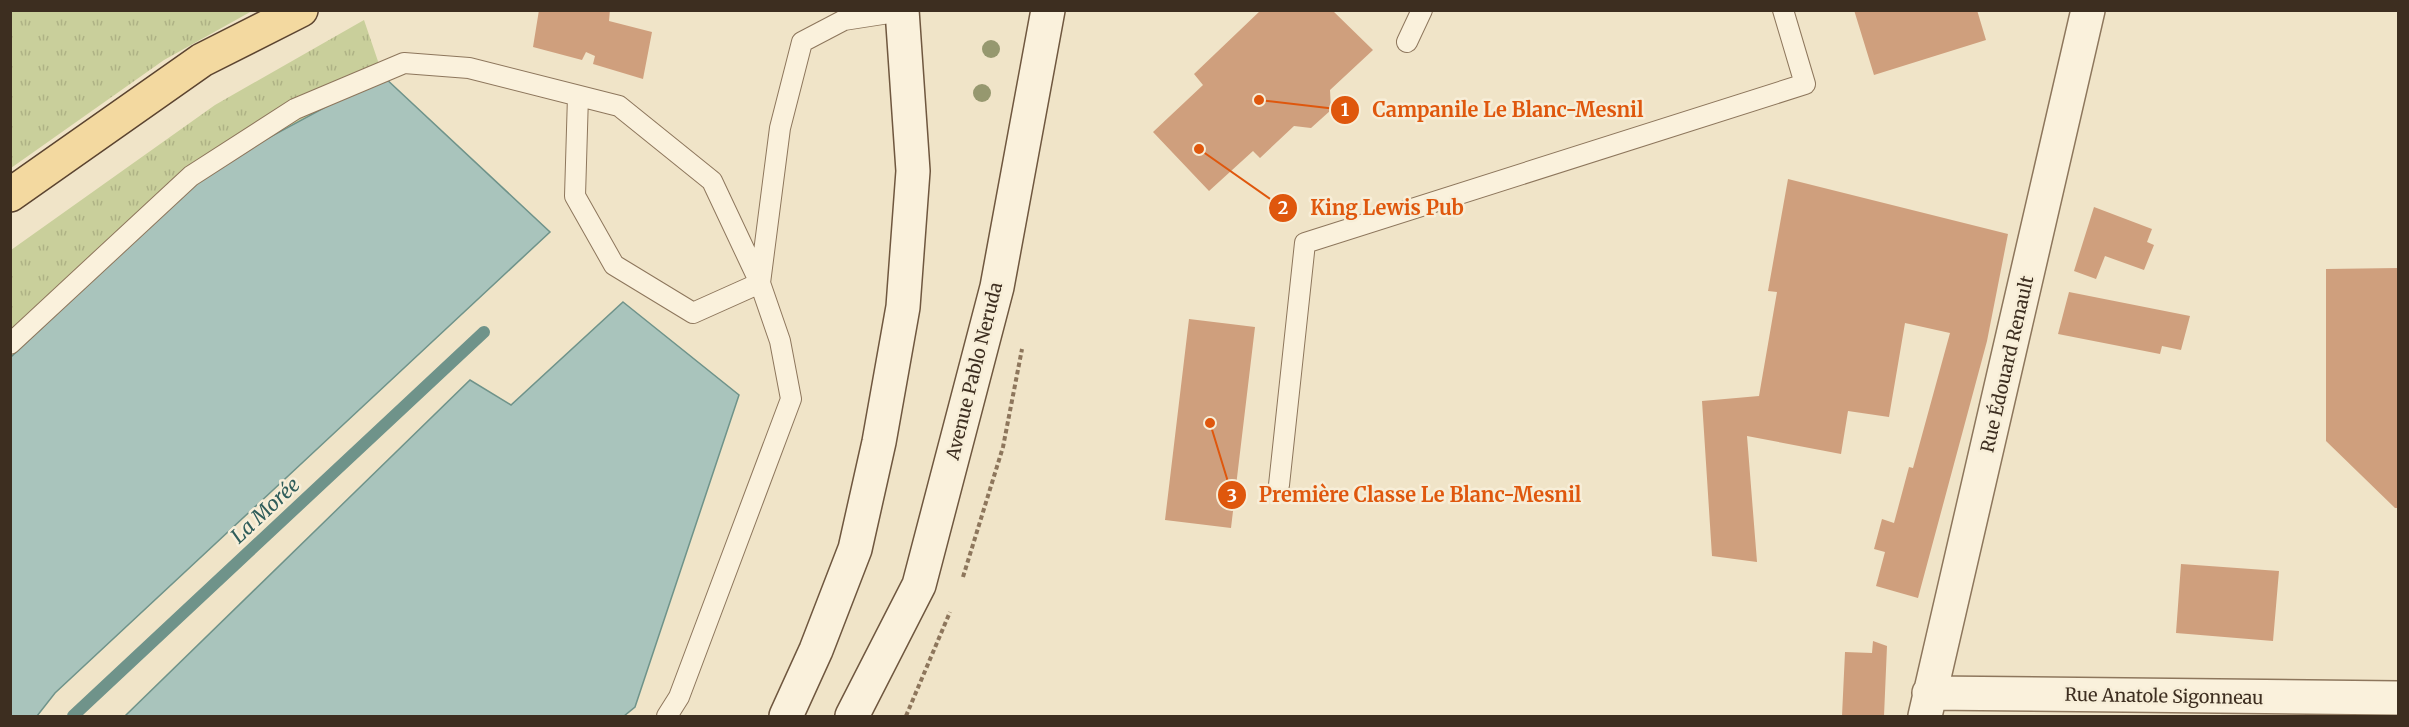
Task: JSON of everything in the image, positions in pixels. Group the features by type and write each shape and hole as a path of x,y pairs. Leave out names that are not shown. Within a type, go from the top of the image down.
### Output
{"main road":[{"path":"10,195 202,60 301,10"},
{"name":"Avenue Pablo Neruda","path":"852,717 919,585 997,287 1048,10"},
{"name":"Rue Édouard Renault","path":"1927,705 2029,275 2088,10"},
{"path":"786,717 816,650 855,549 879,442 903,307 913,171 902,11"},
{"name":"Rue Anatole Sigonneau","path":"1927,705 2398,698"}],"lane":[{"path":"1407,42 1422,10"},
{"path":"1279,484 1305,243 1805,84 1783,10"},
{"path":"760,283 780,128 802,42 844,20 902,11"},
{"path":"10,344 191,176 296,109 404,63 469,68 619,106 712,181 760,283 780,341 791,399 679,697 666,717"},
{"path":"578,96 574,196 614,265 693,313 760,283"}],"green space":[{"path":"11,10 252,11 164,60 11,168"},
{"path":"364,20 383,76 76,294 11,357 11,250 215,105"}],"water":[{"path":"383,76 550,232 55,693 37,716 11,716 11,357 211,169"},
{"path":"623,302 739,395 635,707 624,716 125,716 470,380 511,405"}],"building":[{"path":"539,10 610,10 609,21 652,32 643,79 593,64 595,56 586,52 582,60 533,47"},
{"path":"1261,10 1332,10 1373,50 1330,90 1331,110 1311,128 1294,126 1260,158 1253,151 1209,191 1153,132 1203,85 1194,74"},
{"path":"1854,10 1977,10 1986,40 1874,75"},
{"path":"1788,179 2008,234 1987,341 1918,598 1876,586 1885,552 1874,549 1882,519 1894,523 1909,467 1913,468 1950,333 1905,323 1889,417 1848,411 1841,454 1747,436 1757,562 1712,556 1702,401 1759,396 1777,292 1768,291"},
{"path":"2094,207 2152,229 2147,242 2154,245 2144,270 2105,256 2096,279 2074,271"},
{"path":"2398,268 2398,508 2395,508 2326,441 2326,269"},
{"path":"2069,292 2190,316 2181,350 2162,346 2160,354 2058,334"},
{"path":"1189,319 1255,327 1231,528 1165,520"},
{"path":"2181,564 2279,571 2273,641 2176,633"},
{"path":"1873,641 1887,646 1884,716 1842,716 1845,652 1872,653"}],"waterway":[{"name":"La Morée","path":"73,716 484,332"}],"place":[{"name":"Campanile Le Blanc-Mesnil","path":"1259,100"},
{"name":"King Lewis Pub","path":"1199,149"},
{"name":"Première Classe Le Blanc-Mesnil","path":"1210,423"}]}
